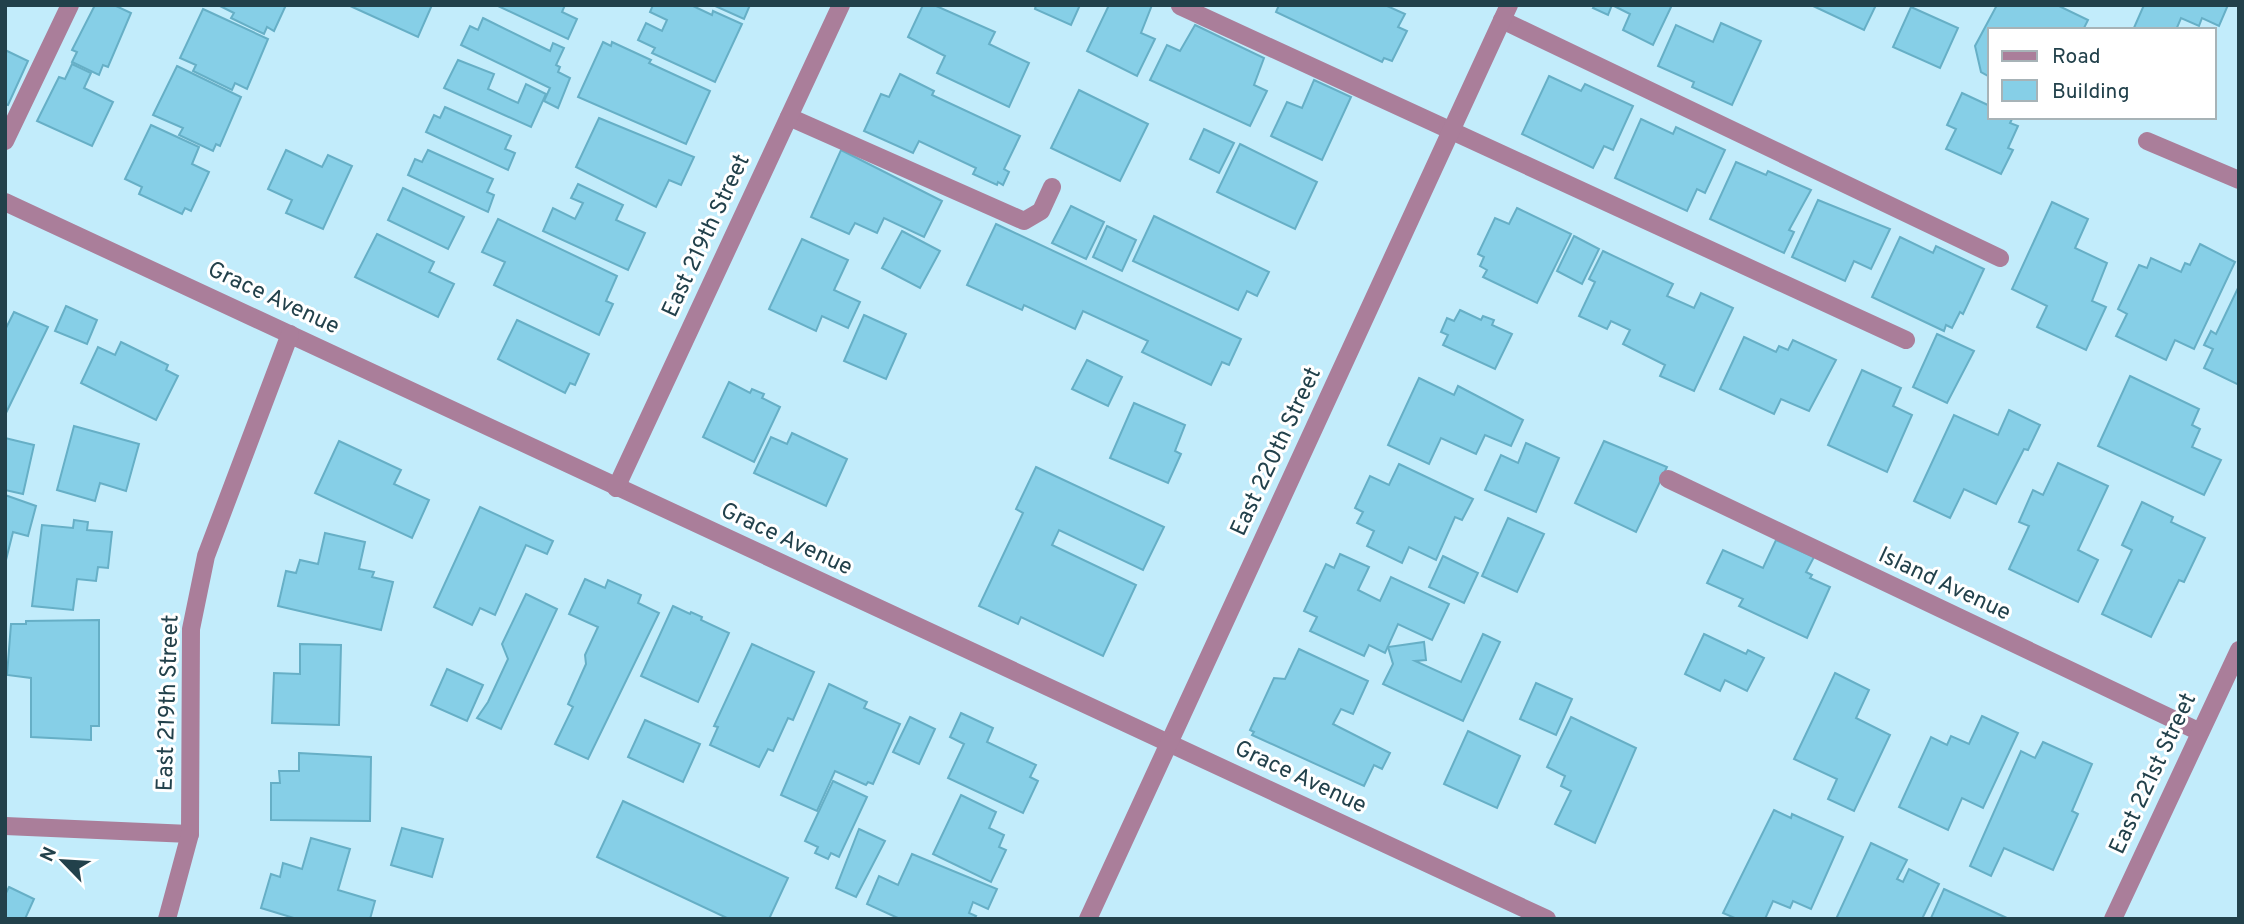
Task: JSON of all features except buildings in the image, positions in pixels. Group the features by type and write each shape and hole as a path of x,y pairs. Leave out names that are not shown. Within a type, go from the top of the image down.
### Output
{"street":[{"path":"5,141 69,5"},
{"name":"East 219th Street","path":"616,488 841,5"},
{"path":"1180,6 1906,340"},
{"path":"1506,13 2000,258"},
{"name":"East 220th Street","path":"1088,919 1506,13"},
{"path":"789,117 1024,221 1041,211 1052,187"},
{"path":"2147,141 2239,180"},
{"name":"Grace Avenue","path":"5,202 1547,919"},
{"name":"East 219th Street","path":"167,919 190,834 191,629 206,556 290,334"},
{"name":"Island Avenue","path":"1668,479 2200,732"},
{"name":"East 221st Street","path":"2113,919 2239,649"},
{"path":"5,826 190,834"}]}
